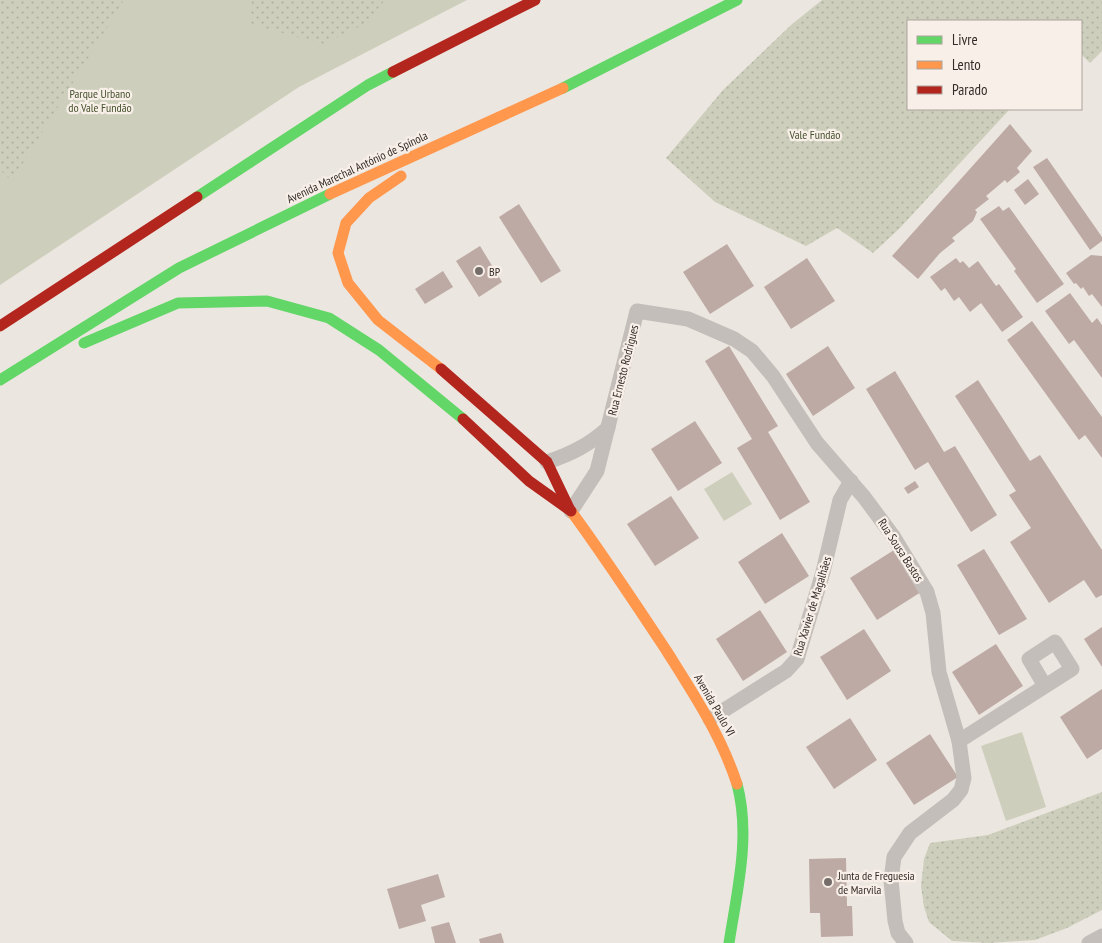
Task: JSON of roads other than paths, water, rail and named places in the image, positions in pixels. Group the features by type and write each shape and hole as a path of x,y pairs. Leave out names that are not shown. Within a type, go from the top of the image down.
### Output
{"main road":[{"path":"0,326 368,85 535,0"},
{"name":"Avenida Marechal António de Spínola","path":"1,379 179,268 307,205 574,82 737,0"},
{"path":"485,122 369,198 346,223 338,253 348,283 378,320 444,372 547,462 571,511"},
{"path":"1,379 178,303 267,301 293,306 329,318 379,350 461,417 529,481 571,511"},
{"name":"Avenida Paulo VI","path":"571,511 619,576 710,719 730,760 742,815 743,837 729,943"}],"street":[{"name":"Rua Ernesto Rodrigues","path":"571,511 591,483 597,470 637,312"},
{"name":"Rua Sousa Bastos","path":"637,312 688,319 734,339 752,350 773,376 817,443 851,481 893,536 927,592 933,613 939,672 959,741 965,772 961,790 943,810 910,833 894,857 890,880 897,930 901,941"},
{"name":"Rua Ernesto Rodrigues","path":"547,462 572,454 590,443 608,428"},
{"name":"Rua Xavier de Magalhães","path":"710,719 786,671 797,658 823,572 840,500 851,481"},
{"path":"959,741 1045,686"},
{"path":"1089,943 1102,936"}],"place":[{"name":"BP","path":"479,271"},
{"name":"Junta de Freguesia de Marvila","path":"828,882"}],"park label":[{"name":"Parque Urbano do Vale Fundão","path":"100,100"},
{"name":"Vale Fundão","path":"815,134"}]}
